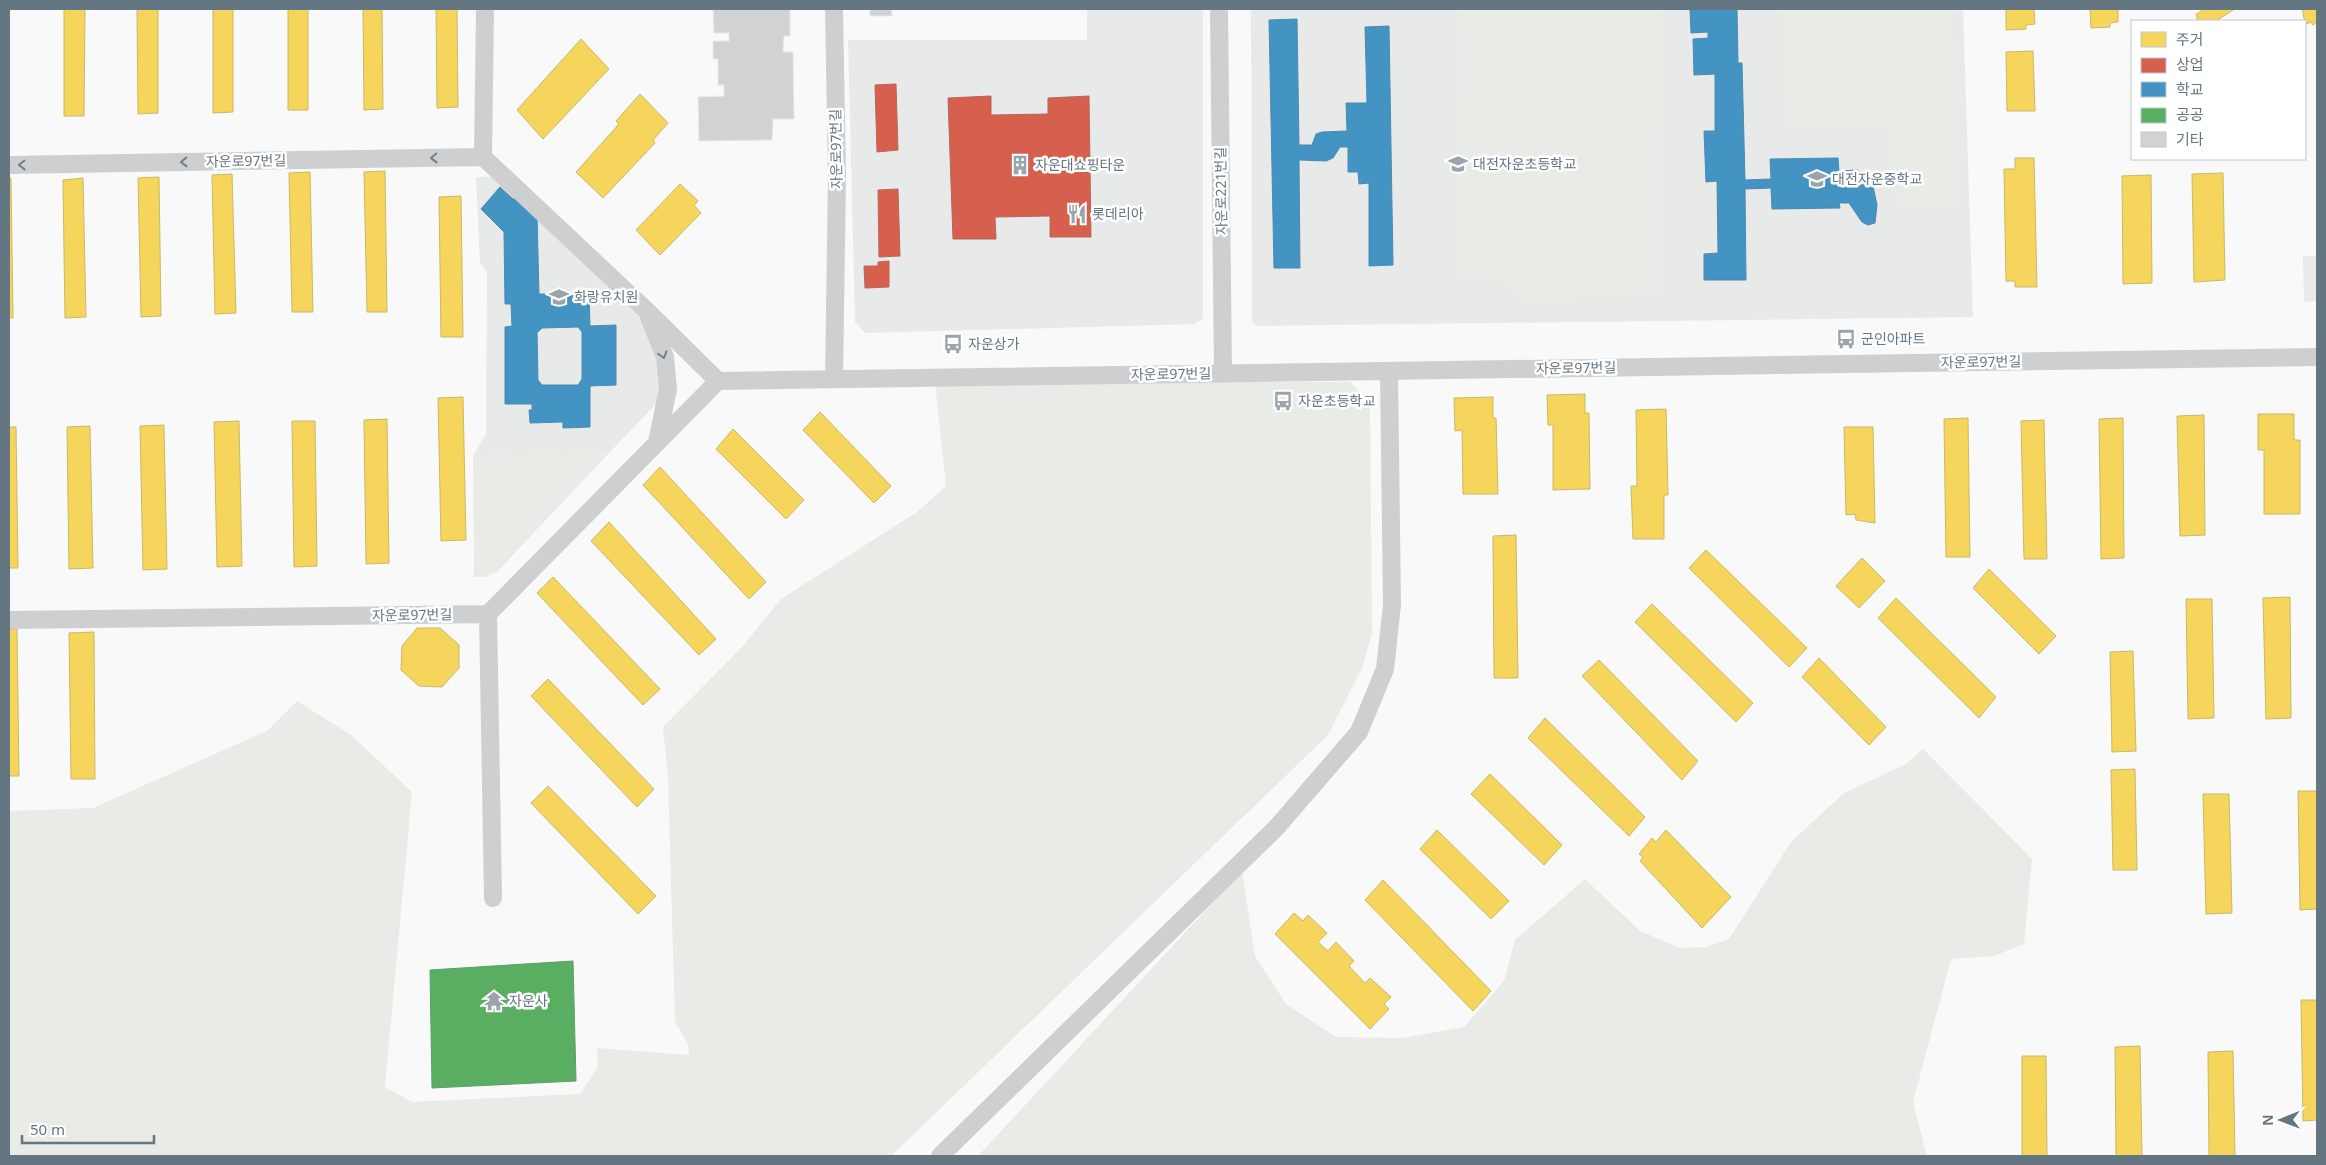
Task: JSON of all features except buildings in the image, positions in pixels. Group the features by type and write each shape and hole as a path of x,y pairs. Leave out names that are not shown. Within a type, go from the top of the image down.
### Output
{"street":[{"path":"485,9 483,157 646,310 718,381 488,614 493,898"},
{"name":"자운로97번길","path":"834,9 837,175 834,379"},
{"name":"자운로221번길","path":"1219,9 1222,373"},
{"name":"자운로97번길","path":"9,165 483,157"},
{"path":"646,310 664,357 668,389 658,442"},
{"name":"자운로97번길","path":"718,381 2317,357"},
{"path":"940,1156 1276,828 1359,732 1385,669 1392,605 1389,371"},
{"name":"자운로97번길","path":"9,620 488,614"}],"shaded area":[{"path":"1087,9 1203,9 1203,318 1195,324 865,333 855,322 848,40 1087,40"},
{"path":"1251,9 1963,9 1973,317 1257,326 1252,321"},
{"path":"1457,9 1660,9 1663,296 1516,301 1516,284 1461,279"},
{"path":"1781,9 1954,9 1960,208 1901,209 1900,189 1892,167 1891,127 1784,129"},
{"name":"화랑유치원","path":"504,176 657,321 661,399 609,453 473,456 486,434 487,273 480,262 476,177"},
{"path":"2303,256 2317,256 2317,301 2304,302"},
{"path":"935,382 1350,382 1370,402 1372,633 1362,668 1328,735 891,1156 9,1156 9,811 93,808 267,731 297,701 351,735 412,792 385,1087 412,1102 580,1094 598,1067 597,1048 689,1055 688,1044 675,1022 668,776 663,727 742,647 781,599 917,512 946,486"},
{"path":"609,453 497,572 485,577 474,577 473,456"},
{"path":"1923,749 2032,859 2024,944 1994,956 1951,959 1913,1102 1927,1156 978,1156 1242,871 1255,956 1286,1004 1336,1037 1403,1038 1464,1027 1504,981 1515,940 1585,879 1640,931 1680,948 1707,947 1729,939 1791,842 1844,793 1906,764"}],"place":[{"name":"대전자운초등학교","path":"1458,164"},
{"name":"자운대쇼핑타운","path":"1020,165"},
{"name":"대전자운중학교","path":"1817,179"},
{"name":"롯데리아","path":"1077,214"},
{"name":"화랑유치원","path":"559,297"},
{"name":"군인아파트","path":"1846,339"},
{"name":"자운상가","path":"953,344"},
{"name":"자운초등학교","path":"1283,401"},
{"name":"자운사","path":"494,1001"}]}
